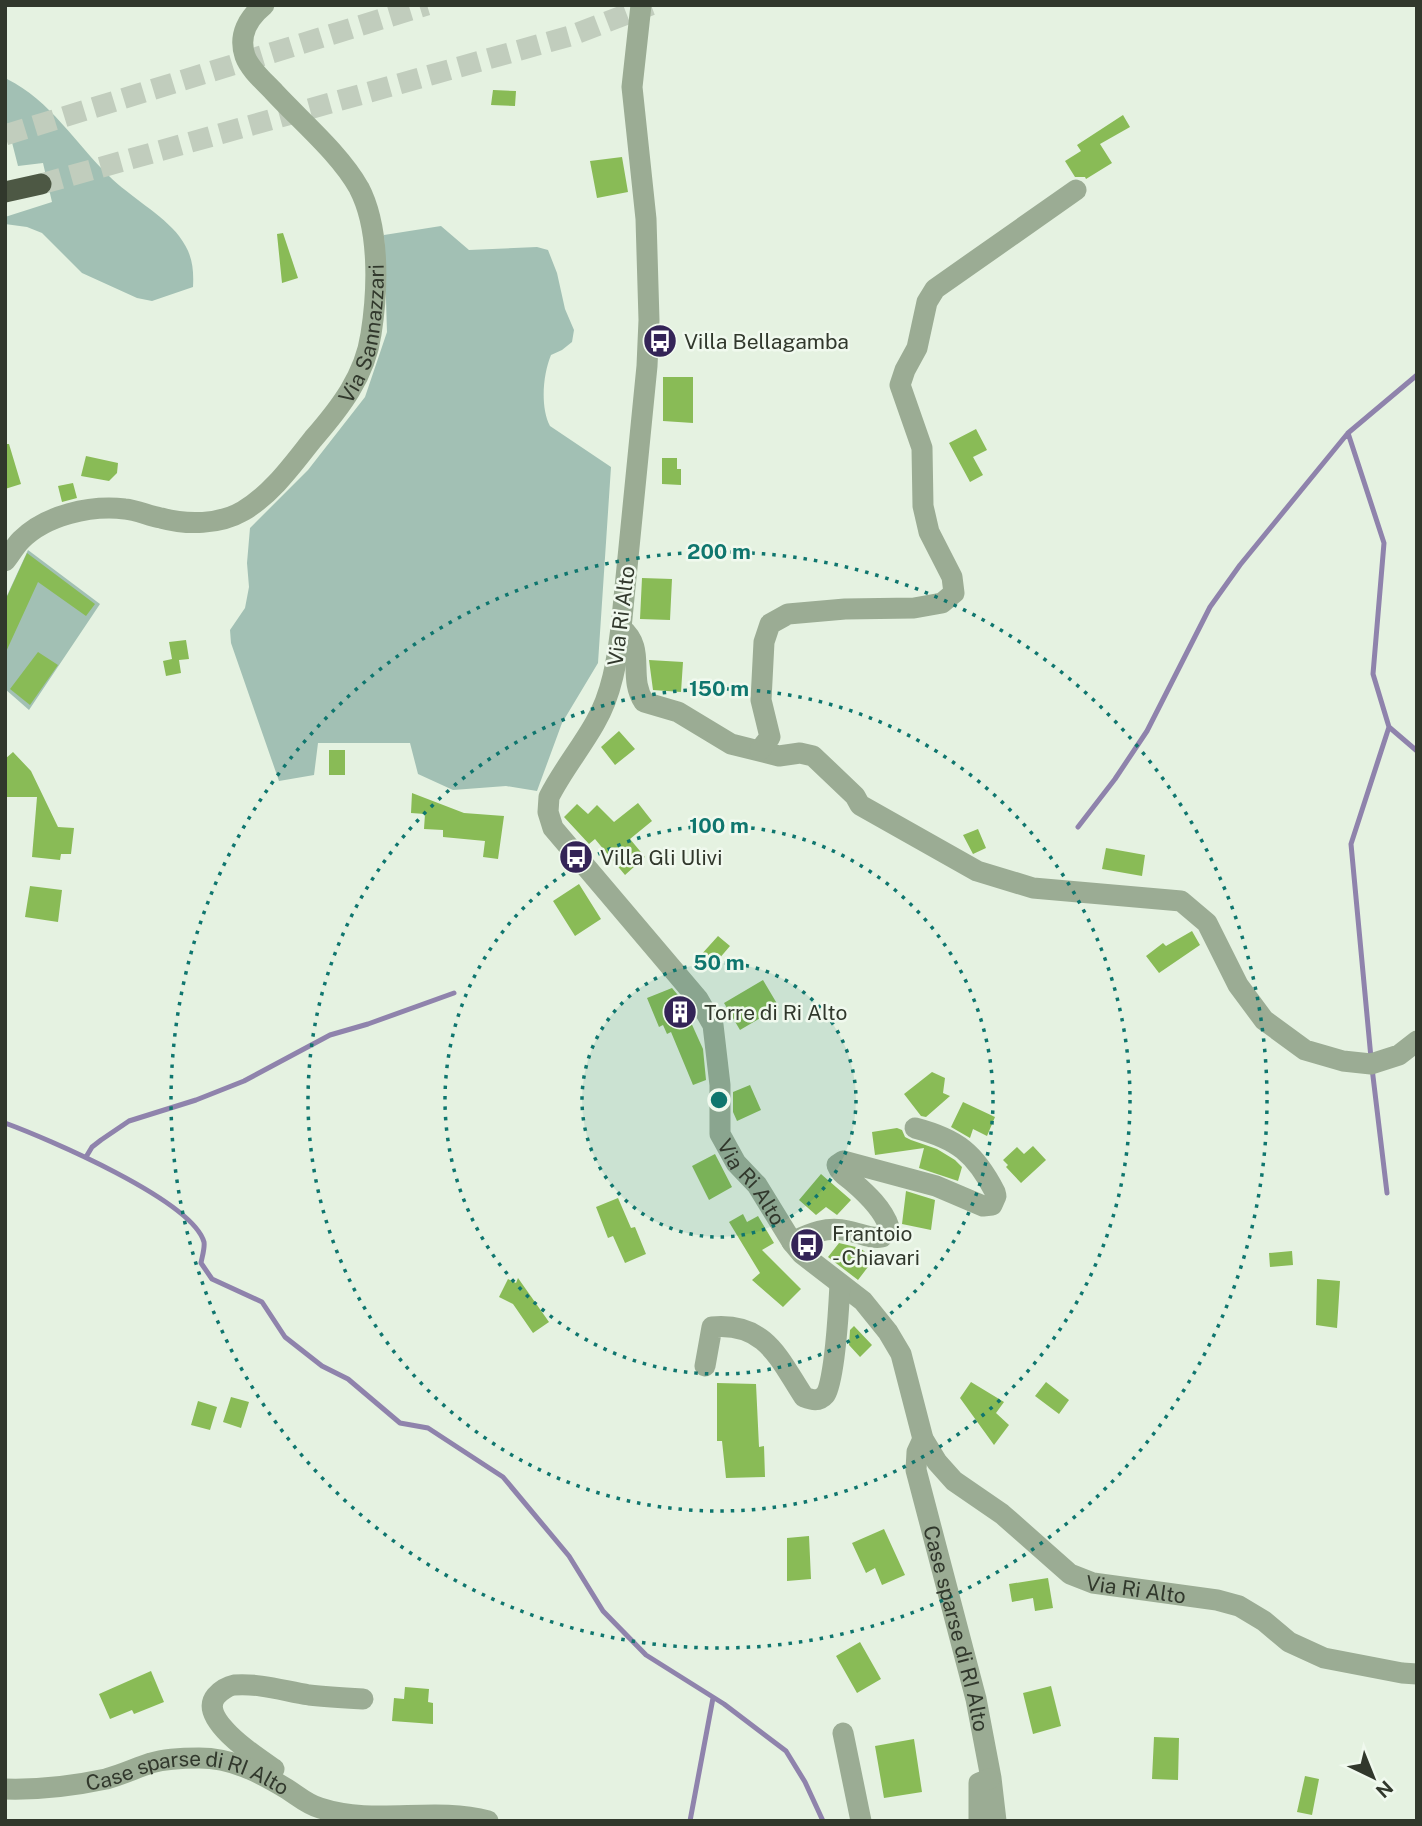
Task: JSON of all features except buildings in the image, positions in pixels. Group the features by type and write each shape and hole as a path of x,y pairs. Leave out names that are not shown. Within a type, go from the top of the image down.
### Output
{"highway":[{"path":"5,192 41,184"}],"street":[{"name":"Via Sannazzari","path":"5,561 21,540 51,520 85,510 125,509 164,519 202,523 224,519 244,511 275,485 357,381 367,356 372,332 375,267 372,225 359,189 344,167 259,76 245,57 244,29 251,17 264,5"},
{"name":"Via Ri Alto","path":"641,5 632,87 646,219 649,320 647,366 621,628 617,664 596,721 549,797 548,812 553,828 662,953 698,999 713,1025 720,1085 720,1134 736,1163 757,1185 802,1254 863,1301 888,1332 901,1354 923,1439 937,1462 954,1481 1002,1514 1070,1574 1093,1583 1217,1600 1239,1606 1264,1621 1289,1642 1324,1658 1402,1674 1417,1674"},
{"path":"760,750 770,737 761,700 764,642 770,624 788,614 845,608 914,608 942,603 954,593 952,577 929,532 923,506 922,447 900,385 917,348 927,302 935,289 1076,190"},
{"path":"621,628 631,636 635,647 636,689 644,702 678,712 731,744 779,756 800,753 813,756 855,796 860,805 977,871 1033,888 1181,901 1207,923 1238,985 1264,1020 1305,1050 1343,1061 1371,1064 1399,1055 1417,1041"},
{"path":"792,1242 819,1230 844,1230 874,1238 882,1237 889,1227 885,1215 839,1171 837,1165 843,1161 936,1186 983,1206 992,1205 995,1192 974,1157 958,1144 938,1134 915,1128"},
{"path":"705,1366 712,1327 743,1329 759,1337 778,1354 804,1397 816,1400 822,1398 827,1392 830,1379 838,1319 839,1284"},
{"name":"Case sparse di RI Alto","path":"923,1439 917,1452 916,1470 976,1699 996,1821"},
{"path":"285,1788 284,1779 279,1773 242,1747 219,1721 211,1704 217,1695 230,1685 250,1685 309,1695 363,1699"},
{"path":"844,1733 861,1821"},
{"name":"Case sparse di RI Alto","path":"5,1789 32,1790 107,1778 154,1762 197,1758 225,1760 245,1766 317,1807 347,1815 384,1818 440,1814 471,1816 488,1821"},
{"path":"979,1821 979,1783 991,1778"}],"green space":[{"path":"7,79 49,110 109,176 172,228 189,254 193,287 152,301 137,298 82,273 42,233 27,227 5,224 5,217 52,202 43,163 18,166 5,115"},
{"path":"441,226 469,250 537,247 548,250 557,273 565,309 574,330 572,342 551,355 548,363 544,390 547,418 550,426 611,467 598,663 562,723 537,791 506,786 453,790 418,774 410,743 318,743 314,775 279,781 231,643 230,630 245,608 249,587 247,563 250,528 308,470 365,397 387,332 384,235"},
{"path":"28,550 100,604 29,710 5,689 5,600"}],"waterway":[{"path":"1417,375 1348,433 1384,543 1373,674 1389,727 1417,751"},
{"path":"1078,827 1147,731 1210,607 1240,565 1348,433"},
{"path":"1371,1058 1351,844 1389,727"},
{"path":"86,1157 92,1147 129,1121 196,1100 244,1081 330,1035 454,993"},
{"path":"1372,1068 1387,1193"},
{"path":"5,1123 115,1172 174,1208 194,1225 204,1242 201,1263 212,1279 262,1302 285,1337 322,1366 348,1379 400,1423 428,1428 503,1477 569,1556 603,1611 646,1655 724,1704 786,1751 805,1782 823,1821"},
{"path":"690,1821 713,1698"}],"tunnel":[{"path":"5,135 427,5"},
{"path":"41,184 570,36 651,5"}],"place":[{"name":"Villa Bellagamba","path":"660,341"},
{"name":"Villa Gli Ulivi","path":"576,857"},
{"name":"Torre di Ri Alto","path":"680,1012"},
{"name":"Frantoio - Chiavari","path":"807,1245"}]}
